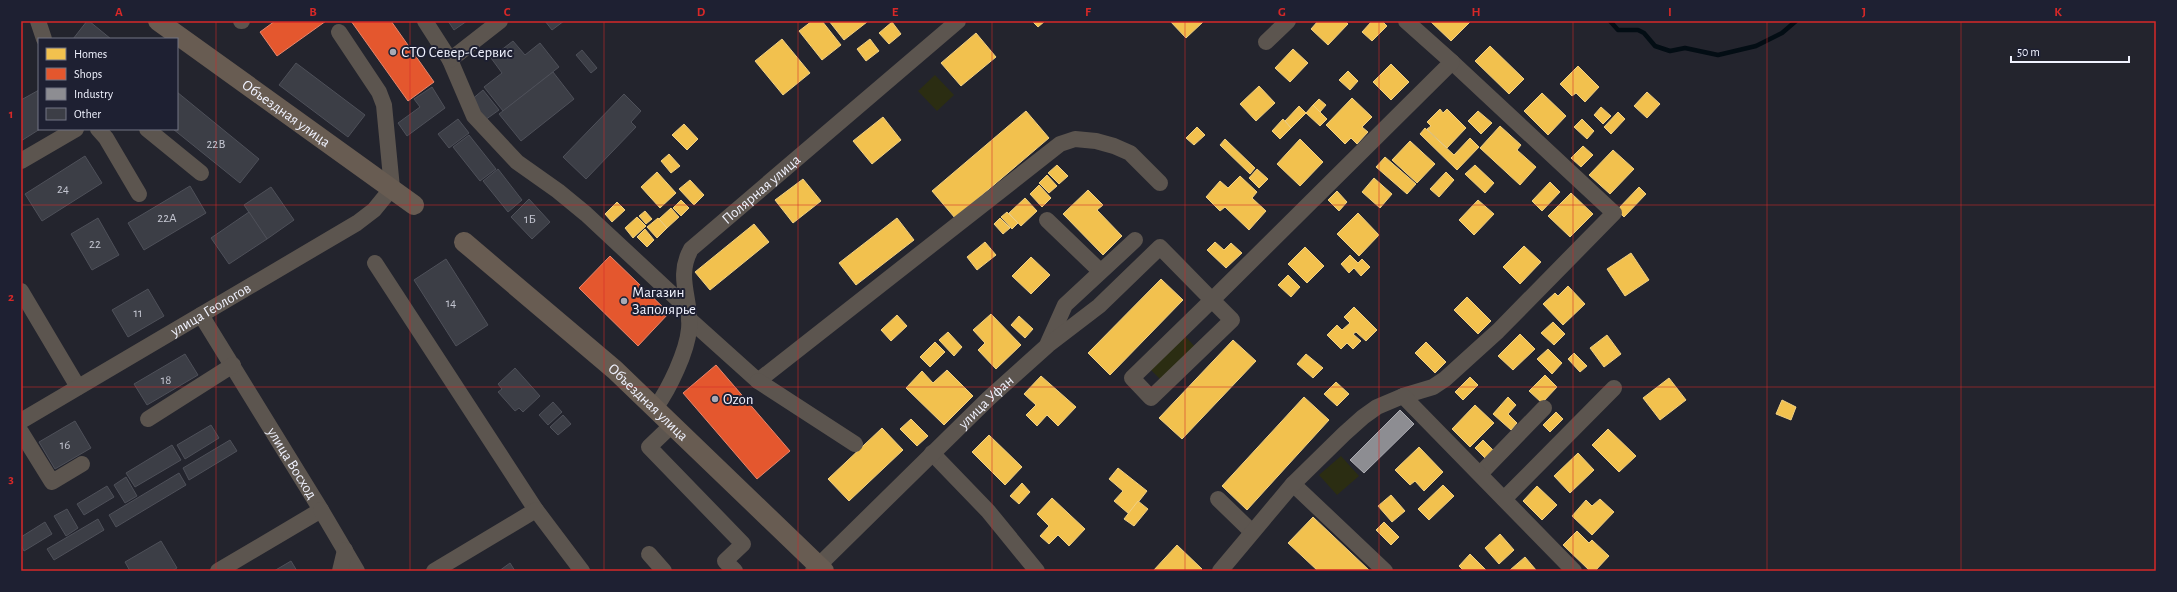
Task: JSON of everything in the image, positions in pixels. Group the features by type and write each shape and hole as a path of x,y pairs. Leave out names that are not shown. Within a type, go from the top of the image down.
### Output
{"main road":[{"name":"Объездная улица","path":"158,21 414,205"},
{"name":"Объездная улица","path":"464,242 572,332 656,408 819,569"}],"street":[{"path":"38,21 44,38"},
{"path":"425,21 450,60 474,116 517,162 558,191 586,214 758,381 855,444"},
{"path":"450,60 500,21"},
{"name":"Полярная улица","path":"656,408 666,393 687,339 689,314 683,273 685,260 691,249 958,21"},
{"path":"1266,42 1288,21"},
{"path":"1220,571 1251,532 1293,484 1363,417 1388,401 1433,387 1445,379 1498,331 1614,213 1406,21"},
{"path":"339,32 379,92 384,106 392,188"},
{"path":"1212,300 1232,320 1151,398 1132,378 1452,62"},
{"path":"21,161 74,130"},
{"path":"99,130 106,138 139,194"},
{"path":"148,130 201,173"},
{"path":"758,381 1060,144 1075,139 1096,141 1114,146 1130,153 1160,182"},
{"name":"улица Геологов","path":"21,421 357,223 374,210 392,188"},
{"path":"1047,220 1100,271"},
{"path":"1048,345 1065,305 1135,240"},
{"name":"улица Уфан","path":"819,569 932,453 1048,345 1099,306 1160,247 1212,300"},
{"path":"375,263 536,510 582,571"},
{"path":"21,291 78,388"},
{"name":"улица Восход","path":"201,315 321,510 218,571"},
{"path":"148,419 233,365"},
{"path":"1504,499 1614,388"},
{"path":"1402,396 1574,571"},
{"path":"1480,474 1544,408"},
{"path":"673,424 650,446 742,544 725,561 735,571"},
{"path":"21,432 52,482 82,464"},
{"path":"932,453 988,511 1037,571"},
{"path":"1293,484 1385,571"},
{"path":"1218,499 1251,532"},
{"path":"321,510 357,571"},
{"path":"434,571 536,510"},
{"path":"340,571 345,550"},
{"path":"649,554 664,571"}],"green space":[{"path":"935,75 954,95 937,111 918,91"},
{"path":"1185,336 1197,349 1163,382 1150,369"},
{"path":"1341,456 1359,476 1337,495 1319,475"}],"building: Homes":[{"path":"812,21 822,21 841,45 822,60 799,31"},
{"path":"829,21 867,21 867,22 844,40"},
{"path":"1032,21 1045,21 1038,27"},
{"path":"1170,21 1202,21 1203,22 1186,38"},
{"path":"1318,21 1345,21 1348,24 1328,45 1311,29"},
{"path":"1372,21 1382,21 1387,26 1372,41 1362,32"},
{"path":"1430,21 1471,21 1451,41"},
{"path":"892,22 901,34 889,44 879,33"},
{"path":"976,33 996,57 961,86 941,63"},
{"path":"782,39 810,73 783,95 755,61"},
{"path":"870,39 879,51 866,61 857,49"},
{"path":"1490,46 1524,79 1509,94 1475,61"},
{"path":"1293,49 1308,63 1290,82 1275,68"},
{"path":"1391,64 1409,82 1391,100 1373,82"},
{"path":"1578,66 1599,87 1585,102 1576,93 1572,96 1560,84"},
{"path":"1348,71 1358,81 1350,90 1339,80"},
{"path":"1259,86 1275,103 1256,121 1240,104"},
{"path":"1647,92 1660,104 1647,118 1634,106"},
{"path":"1542,93 1566,116 1548,135 1524,111"},
{"path":"1352,98 1372,117 1362,127 1368,132 1357,144 1351,138 1345,144 1326,125"},
{"path":"1319,99 1326,105 1320,112 1313,105"},
{"path":"1313,105 1327,119 1320,126 1306,113"},
{"path":"1299,106 1306,113 1291,128 1285,121"},
{"path":"1601,107 1611,116 1603,124 1594,115"},
{"path":"1440,109 1443,113 1447,109 1466,128 1447,148 1427,129 1431,126 1427,122"},
{"path":"1026,111 1049,138 955,218 932,191"},
{"path":"1478,111 1492,123 1481,134 1468,121"},
{"path":"1618,112 1625,119 1611,134 1604,127"},
{"path":"883,117 901,140 872,164 853,141"},
{"path":"1283,119 1291,128 1280,139 1272,131"},
{"path":"1582,119 1594,131 1587,139 1574,127"},
{"path":"684,124 698,139 687,150 672,135"},
{"path":"1500,126 1521,145 1517,150 1536,167 1520,185 1480,148"},
{"path":"1197,127 1205,135 1194,145 1186,138"},
{"path":"1425,128 1454,155 1470,138 1479,147 1457,170 1420,134"},
{"path":"1225,139 1255,168 1250,174 1220,145"},
{"path":"1300,139 1323,162 1300,186 1277,164"},
{"path":"1410,141 1435,164 1417,183 1392,160"},
{"path":"1583,146 1593,155 1581,167 1571,158"},
{"path":"1613,150 1634,169 1610,194 1589,175"},
{"path":"669,154 680,166 671,173 661,161"},
{"path":"1385,157 1416,184 1407,194 1376,167"},
{"path":"1057,165 1068,176 1059,184 1048,173"},
{"path":"1475,165 1494,183 1485,193 1465,174"},
{"path":"1257,169 1268,179 1259,188 1249,178"},
{"path":"657,172 676,193 660,208 641,187"},
{"path":"1446,172 1454,180 1439,197 1430,189"},
{"path":"1047,175 1057,186 1049,193 1039,183"},
{"path":"1240,176 1257,192 1252,198 1266,211 1249,230 1225,207 1220,211 1206,197 1220,181 1228,188"},
{"path":"1374,178 1392,194 1380,208 1362,192"},
{"path":"803,179 821,201 793,223 775,200"},
{"path":"690,180 704,195 694,205 679,189"},
{"path":"1550,182 1560,192 1542,211 1532,201"},
{"path":"1039,185 1051,198 1042,207 1030,194"},
{"path":"1639,187 1646,194 1624,217 1617,210"},
{"path":"1088,190 1103,205 1097,210 1122,236 1103,255 1063,214"},
{"path":"1337,191 1347,202 1339,211 1328,200"},
{"path":"1571,193 1593,214 1570,237 1548,216"},
{"path":"1025,198 1037,211 1021,226 1009,213"},
{"path":"681,200 689,208 681,216 673,208"},
{"path":"1478,200 1494,214 1474,235 1459,220"},
{"path":"617,202 625,210 612,222 605,214"},
{"path":"671,208 679,217 667,228 659,219"},
{"path":"645,211 652,219 646,224 639,216"},
{"path":"1007,212 1018,223 1012,229 1001,217"},
{"path":"1358,213 1379,235 1359,256 1337,234"},
{"path":"637,217 646,226 633,238 625,228"},
{"path":"658,218 667,228 657,238 647,227"},
{"path":"897,218 914,240 856,285 839,263"},
{"path":"1000,218 1010,228 1003,234 994,224"},
{"path":"754,224 769,242 710,290 695,272"},
{"path":"645,229 654,240 647,247 637,237"},
{"path":"985,242 996,255 977,270 967,257"},
{"path":"1215,242 1224,250 1231,243 1242,253 1226,268 1207,250"},
{"path":"1524,246 1541,262 1520,284 1503,267"},
{"path":"1305,247 1324,266 1307,283 1288,264"},
{"path":"1631,253 1649,280 1625,296 1607,269"},
{"path":"1350,255 1358,263 1362,259 1370,267 1361,276 1354,268 1349,273 1341,264"},
{"path":"1031,257 1050,275 1031,294 1012,276"},
{"path":"1288,275 1300,287 1291,297 1278,285"},
{"path":"1161,279 1183,300 1110,375 1088,353"},
{"path":"1568,286 1585,304 1563,325 1543,304 1555,293 1558,296"},
{"path":"1467,297 1491,321 1478,334 1454,310"},
{"path":"1354,307 1377,330 1366,341 1356,332 1353,334 1361,341 1353,349 1347,343 1341,349 1327,335 1337,325 1342,330 1350,323 1344,317"},
{"path":"991,314 1021,345 996,369 978,350 985,343 973,330"},
{"path":"897,315 907,326 891,341 881,330"},
{"path":"1019,316 1033,329 1025,338 1011,325"},
{"path":"1553,322 1565,334 1554,345 1541,333"},
{"path":"948,332 962,347 954,356 939,340"},
{"path":"1520,334 1535,349 1513,370 1498,356"},
{"path":"1607,335 1621,354 1604,367 1590,348"},
{"path":"1233,340 1256,361 1182,439 1159,418"},
{"path":"935,342 945,352 930,367 920,357"},
{"path":"1426,342 1446,362 1435,373 1415,353"},
{"path":"1548,349 1562,363 1552,374 1537,359"},
{"path":"1574,353 1587,366 1580,372 1568,359"},
{"path":"1306,354 1323,368 1313,378 1297,364"},
{"path":"947,370 973,396 944,425 906,388 922,371 933,383"},
{"path":"1545,375 1557,387 1542,403 1529,391"},
{"path":"1041,376 1076,407 1058,426 1047,415 1037,426 1026,415 1036,405 1024,394"},
{"path":"1470,377 1478,385 1463,400 1455,392"},
{"path":"1669,378 1686,400 1660,420 1643,398"},
{"path":"1336,382 1349,394 1337,406 1324,394"},
{"path":"1304,397 1329,420 1247,510 1222,486"},
{"path":"1508,397 1516,405 1508,414 1517,423 1511,430 1493,414"},
{"path":"1782,400 1796,407 1791,420 1776,414"},
{"path":"1475,405 1494,423 1470,447 1452,429"},
{"path":"1556,412 1563,419 1550,432 1543,425"},
{"path":"911,419 928,436 917,446 900,429"},
{"path":"882,428 903,450 849,501 828,479"},
{"path":"1608,429 1636,456 1619,472 1592,445"},
{"path":"989,435 1022,467 1005,485 972,452"},
{"path":"1483,440 1493,450 1485,458 1475,448"},
{"path":"1419,447 1443,472 1424,491 1415,481 1410,485 1395,470"},
{"path":"1578,453 1594,470 1570,493 1554,476"},
{"path":"1118,468 1147,491 1129,514 1114,501 1123,491 1109,479"},
{"path":"1022,483 1030,492 1019,504 1010,496"},
{"path":"1443,485 1454,496 1429,520 1418,509"},
{"path":"1537,486 1557,505 1542,520 1523,501"},
{"path":"1391,495 1405,511 1392,522 1378,506"},
{"path":"1052,498 1085,529 1069,546 1058,535 1049,544 1040,536 1049,526 1037,514"},
{"path":"1600,499 1614,512 1592,535 1572,516 1586,500 1592,506"},
{"path":"1138,501 1148,509 1134,526 1124,519"},
{"path":"1313,517 1370,571 1318,571 1288,543"},
{"path":"1384,522 1399,537 1391,545 1376,530"},
{"path":"1577,531 1589,543 1592,540 1609,556 1595,571 1590,571 1563,545"},
{"path":"1500,534 1514,550 1499,564 1485,548"},
{"path":"1177,545 1202,569 1200,571 1153,571"},
{"path":"1470,554 1487,571 1464,571 1459,566"},
{"path":"1525,557 1536,570 1510,570"}],"building: Shops":[{"path":"275,21 326,21 277,56 260,32"},
{"name":"СТО Север-Сервис","path":"351,21 391,21 434,82 408,101"},
{"name":"Магазин Заполярье","path":"610,256 669,313 638,346 579,288"},
{"path":"716,365 790,451 757,479 683,393"}],"building: Industry":[{"path":"1400,410 1414,424 1364,473 1350,460"}],"building: Other":[{"path":"87,21 89,21 110,38 74,38"},
{"path":"448,21 467,21 454,30"},
{"path":"545,21 564,21 552,30"},
{"path":"513,41 525,55 540,43 559,67 503,111 484,87 502,73 491,58"},
{"path":"582,50 597,68 591,73 576,55"},
{"path":"296,63 365,115 348,137 279,85"},
{"path":"553,72 574,99 521,141 499,114"},
{"path":"432,87 445,108 407,136 398,123 420,107 414,99"},
{"path":"483,90 499,110 485,120 470,101"},
{"path":"38,91 38,130 21,141 21,100"},
{"path":"178,93 259,159 240,183 174,130 178,130"},
{"path":"624,94 641,111 631,122 636,127 586,179 563,157"},
{"path":"458,119 469,133 449,148 438,134"},
{"path":"469,135 496,169 480,181 453,147"},
{"path":"85,156 102,183 42,221 25,194"},
{"path":"498,169 522,200 508,212 483,181"},
{"path":"190,186 206,213 144,250 128,223"},
{"path":"271,187 294,220 267,239 244,205"},
{"path":"529,199 550,222 532,239 511,217"},
{"path":"249,212 267,239 229,264 211,238"},
{"path":"98,218 119,255 92,270 71,234"},
{"path":"446,259 488,325 456,346 414,280"},
{"path":"148,289 164,316 128,337 112,310"},
{"path":"185,354 198,375 147,405 134,384"},
{"path":"515,368 540,396 523,412 519,408 515,411 498,392 502,389 498,384"},
{"path":"553,402 562,412 548,425 539,415"},
{"path":"563,415 571,424 558,435 550,427"},
{"path":"75,421 91,448 55,469 39,442"},
{"path":"211,425 219,438 185,459 177,445"},
{"path":"230,440 237,451 189,480 183,468"},
{"path":"172,445 181,460 135,487 126,473"},
{"path":"179,473 186,485 116,527 109,515"},
{"path":"126,477 137,496 125,503 114,485"},
{"path":"107,486 114,497 84,515 77,504"},
{"path":"67,509 78,528 66,536 54,516"},
{"path":"98,519 104,530 54,560 47,549"},
{"path":"45,522 52,534 24,551 21,545 21,537"},
{"path":"161,541 177,568 172,571 130,571 125,562"},
{"path":"291,561 297,571 274,571"},
{"path":"510,563 515,571 499,571"}],"waterway":[{"path":"1610,21 1618,30 1638,30 1644,33 1655,46 1670,51 1685,48 1718,55 1756,46 1782,33 1796,21"}],"place":[{"name":"СТО Север-Сервис","path":"393,52"},
{"name":"Магазин Заполярье","path":"624,301"},
{"name":"Ozon","path":"715,399"}]}
